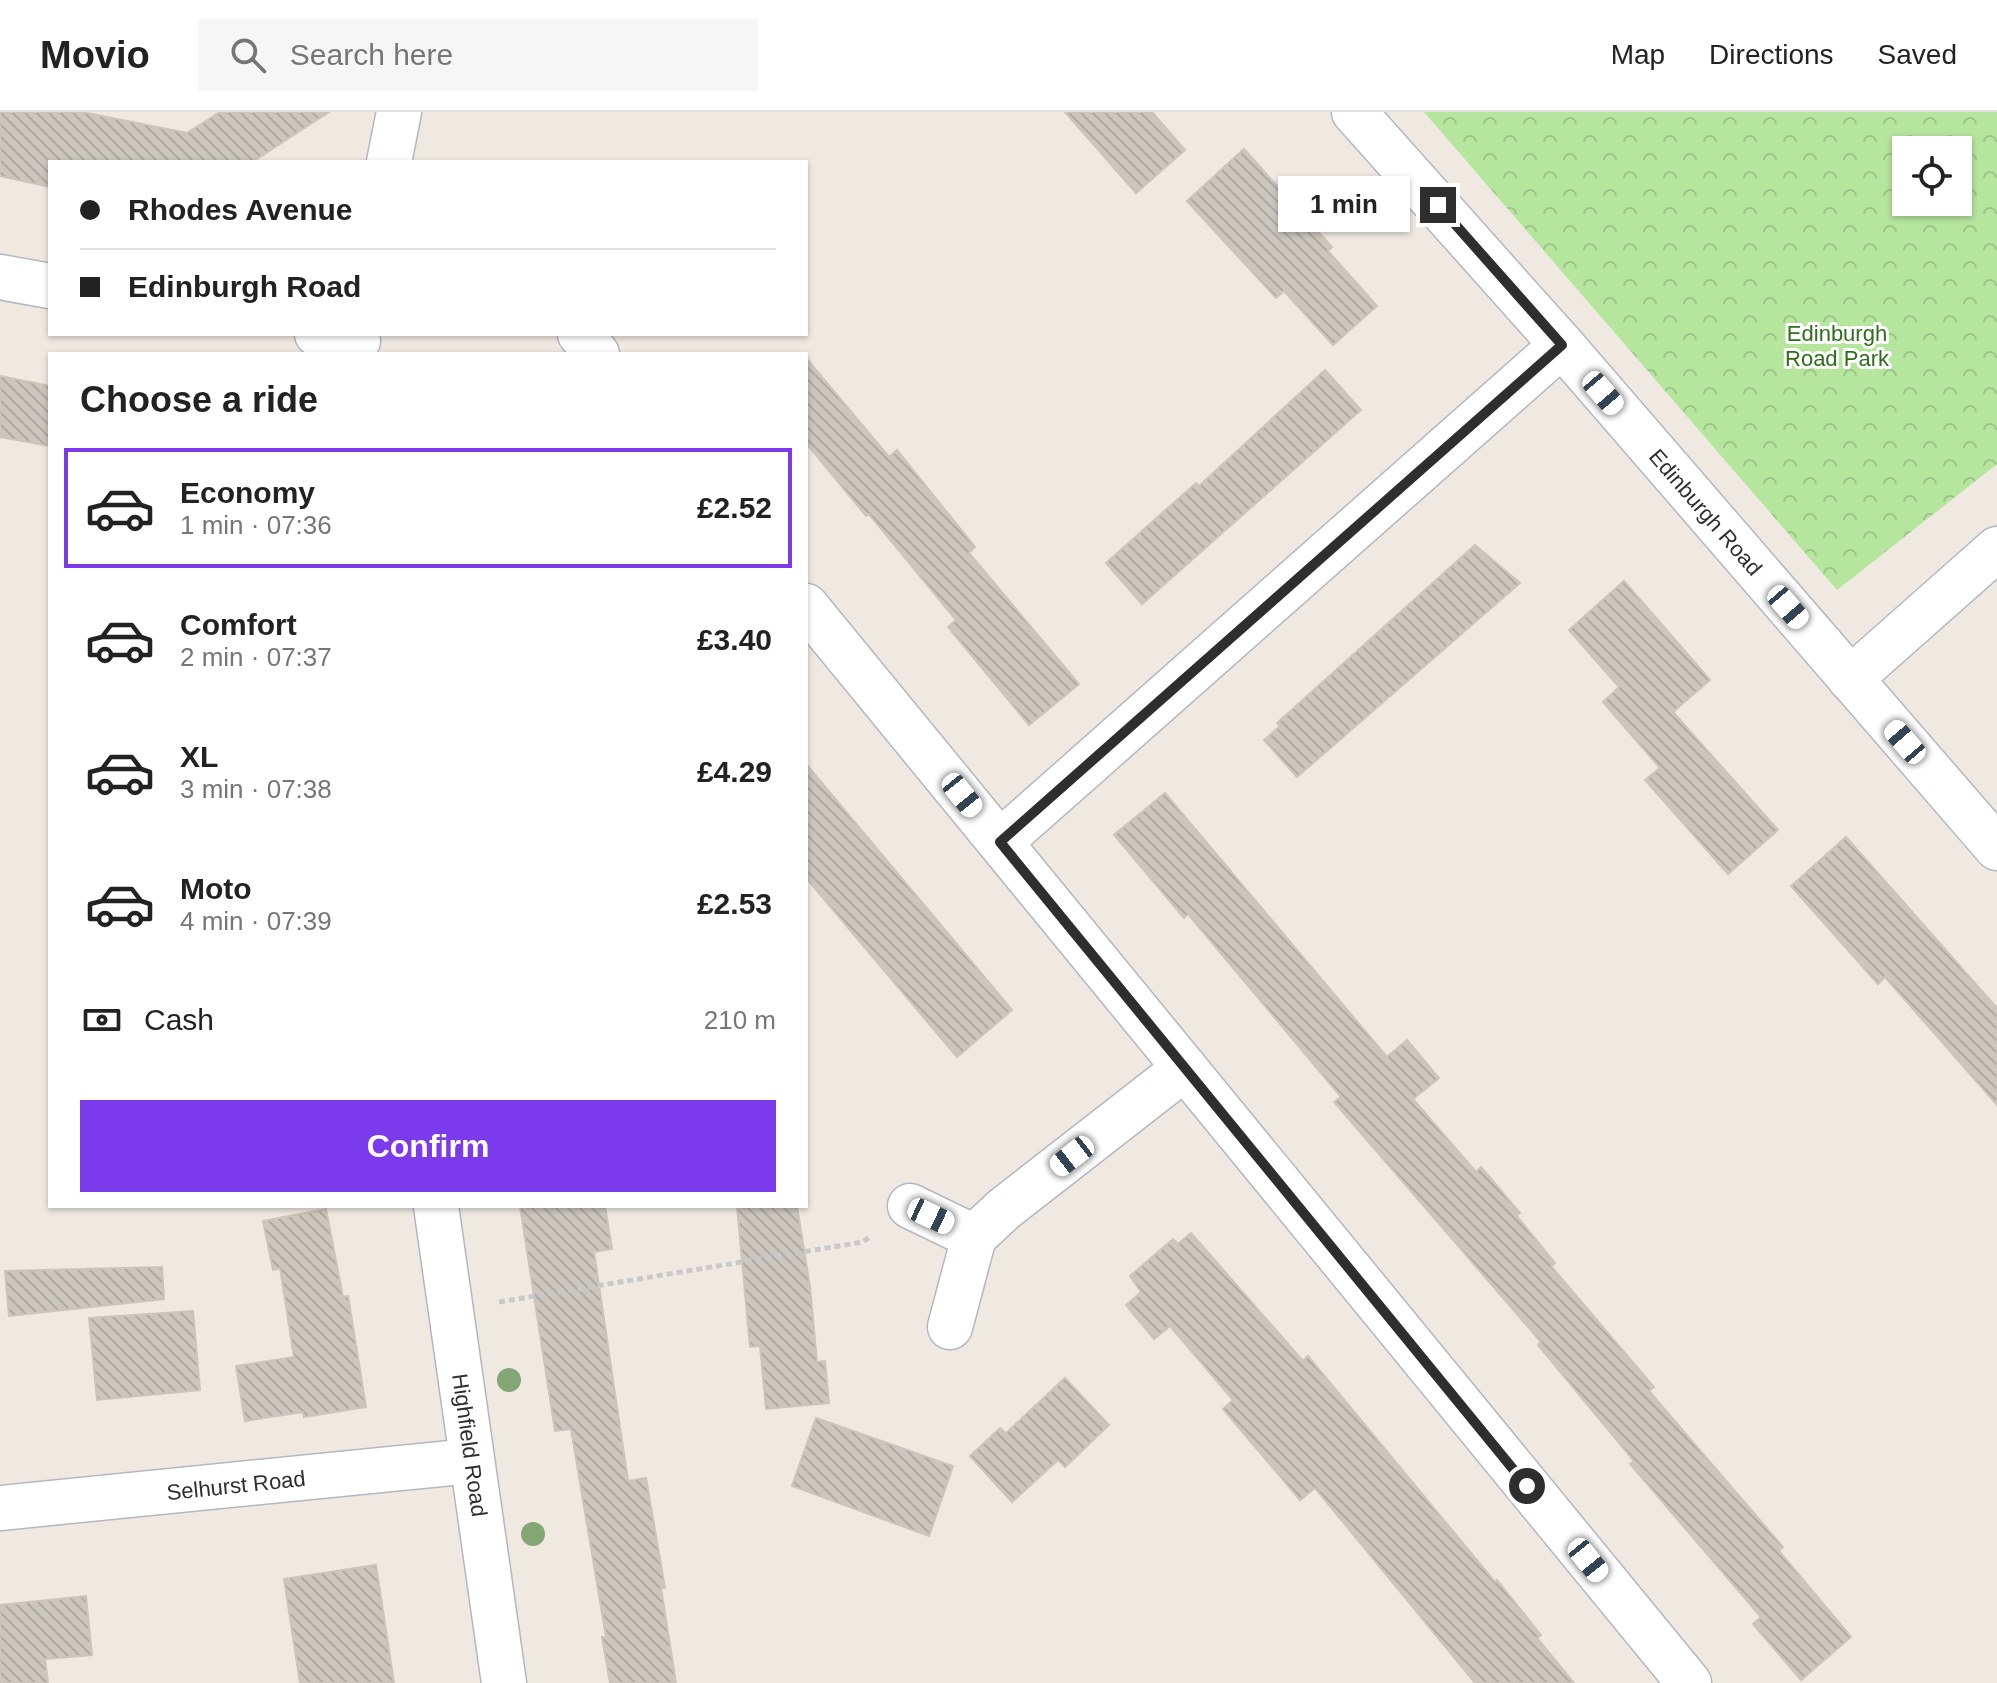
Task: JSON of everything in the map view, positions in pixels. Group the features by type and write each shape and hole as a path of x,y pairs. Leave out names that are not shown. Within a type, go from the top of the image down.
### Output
{"street":[{"path":"389,160 399,112"},
{"name":"Edinburgh Road","path":"1354,112 1562,345 1997,848"},
{"path":"0,277 48,286"},
{"path":"582,336 595,352"},
{"path":"1000,842 1562,345"},
{"path":"1850,679 1997,549"},
{"path":"808,608 1689,1683"},
{"path":"950,1327 974,1237 1004,1209 1185,1068"},
{"path":"910,1206 974,1237"},
{"name":"Highfield Road","path":"436,1208 504,1683"},
{"name":"Selhurst Road","path":"0,1508 471,1461"}],"path":[{"path":"451,1310 863,1242 910,1206"}],"green space":[{"name":"Edinburgh Road Park","path":"1424,112 1997,112 1997,464 1837,590"}],"building":[{"path":"0,112 82,112 187,133 220,112 329,112 255,160 48,160 48,187 0,176"},
{"path":"1065,112 1152,112 1185,150 1136,193"},
{"path":"1244,149 1332,247 1328,251 1377,306 1333,345 1284,291 1276,298 1187,201"},
{"path":"808,360 889,457 897,450 975,547 969,553 1079,684 1029,725 948,627 956,620 869,514 866,516 808,445"},
{"path":"1325,370 1361,410 1142,604 1106,563 1196,483 1199,486"},
{"path":"0,376 48,386 48,446 0,437"},
{"path":"1475,545 1520,583 1297,777 1264,740 1280,726 1277,723"},
{"path":"1624,581 1710,680 1673,712 1778,830 1728,874 1645,780 1660,768 1603,702 1619,687 1569,630"},
{"path":"808,766 1012,1010 957,1057 808,880"},
{"path":"1165,793 1387,1057 1407,1040 1439,1078 1413,1099 1476,1172 1481,1167 1520,1213 1516,1215 1555,1263 1551,1266 1654,1387 1649,1391 1783,1547 1779,1551 1851,1637 1801,1680 1753,1624 1761,1617 1630,1464 1634,1461 1538,1345 1541,1342 1334,1102 1341,1097 1188,914 1184,918 1114,835"},
{"path":"1846,837 1997,1008 1997,1105 1885,977 1878,984 1791,886"},
{"path":"520,1208 605,1208 612,1249 594,1252 628,1481 646,1478 665,1588 661,1588 676,1683 610,1683 602,1637 606,1637 571,1429 555,1431"},
{"path":"737,1208 797,1208 810,1287 817,1362 825,1361 829,1403 766,1409 760,1346 750,1347"},
{"path":"326,1209 343,1297 348,1296 366,1407 304,1417 303,1412 245,1421 236,1366 294,1357 280,1268 273,1270 263,1221"},
{"path":"1191,1233 1303,1361 1308,1356 1495,1582 1497,1580 1541,1635 1537,1638 1574,1683 1475,1683 1315,1488 1300,1500 1223,1409 1233,1400 1170,1326 1154,1339 1126,1305 1141,1292 1130,1276 1173,1239 1178,1244"},
{"path":"162,1267 164,1299 9,1316 5,1271"},
{"path":"193,1311 200,1390 97,1400 89,1318"},
{"path":"1065,1378 1109,1425 1065,1467 1058,1460 1012,1502 970,1456 1000,1428 1006,1433"},
{"path":"816,1418 953,1466 929,1536 792,1486"},
{"path":"376,1565 394,1683 300,1683 284,1579"},
{"path":"86,1596 92,1655 45,1659 48,1683 0,1683 0,1605"}],"route":[{"path":"1438,205 1562,345 1000,842 1527,1486"}]}
